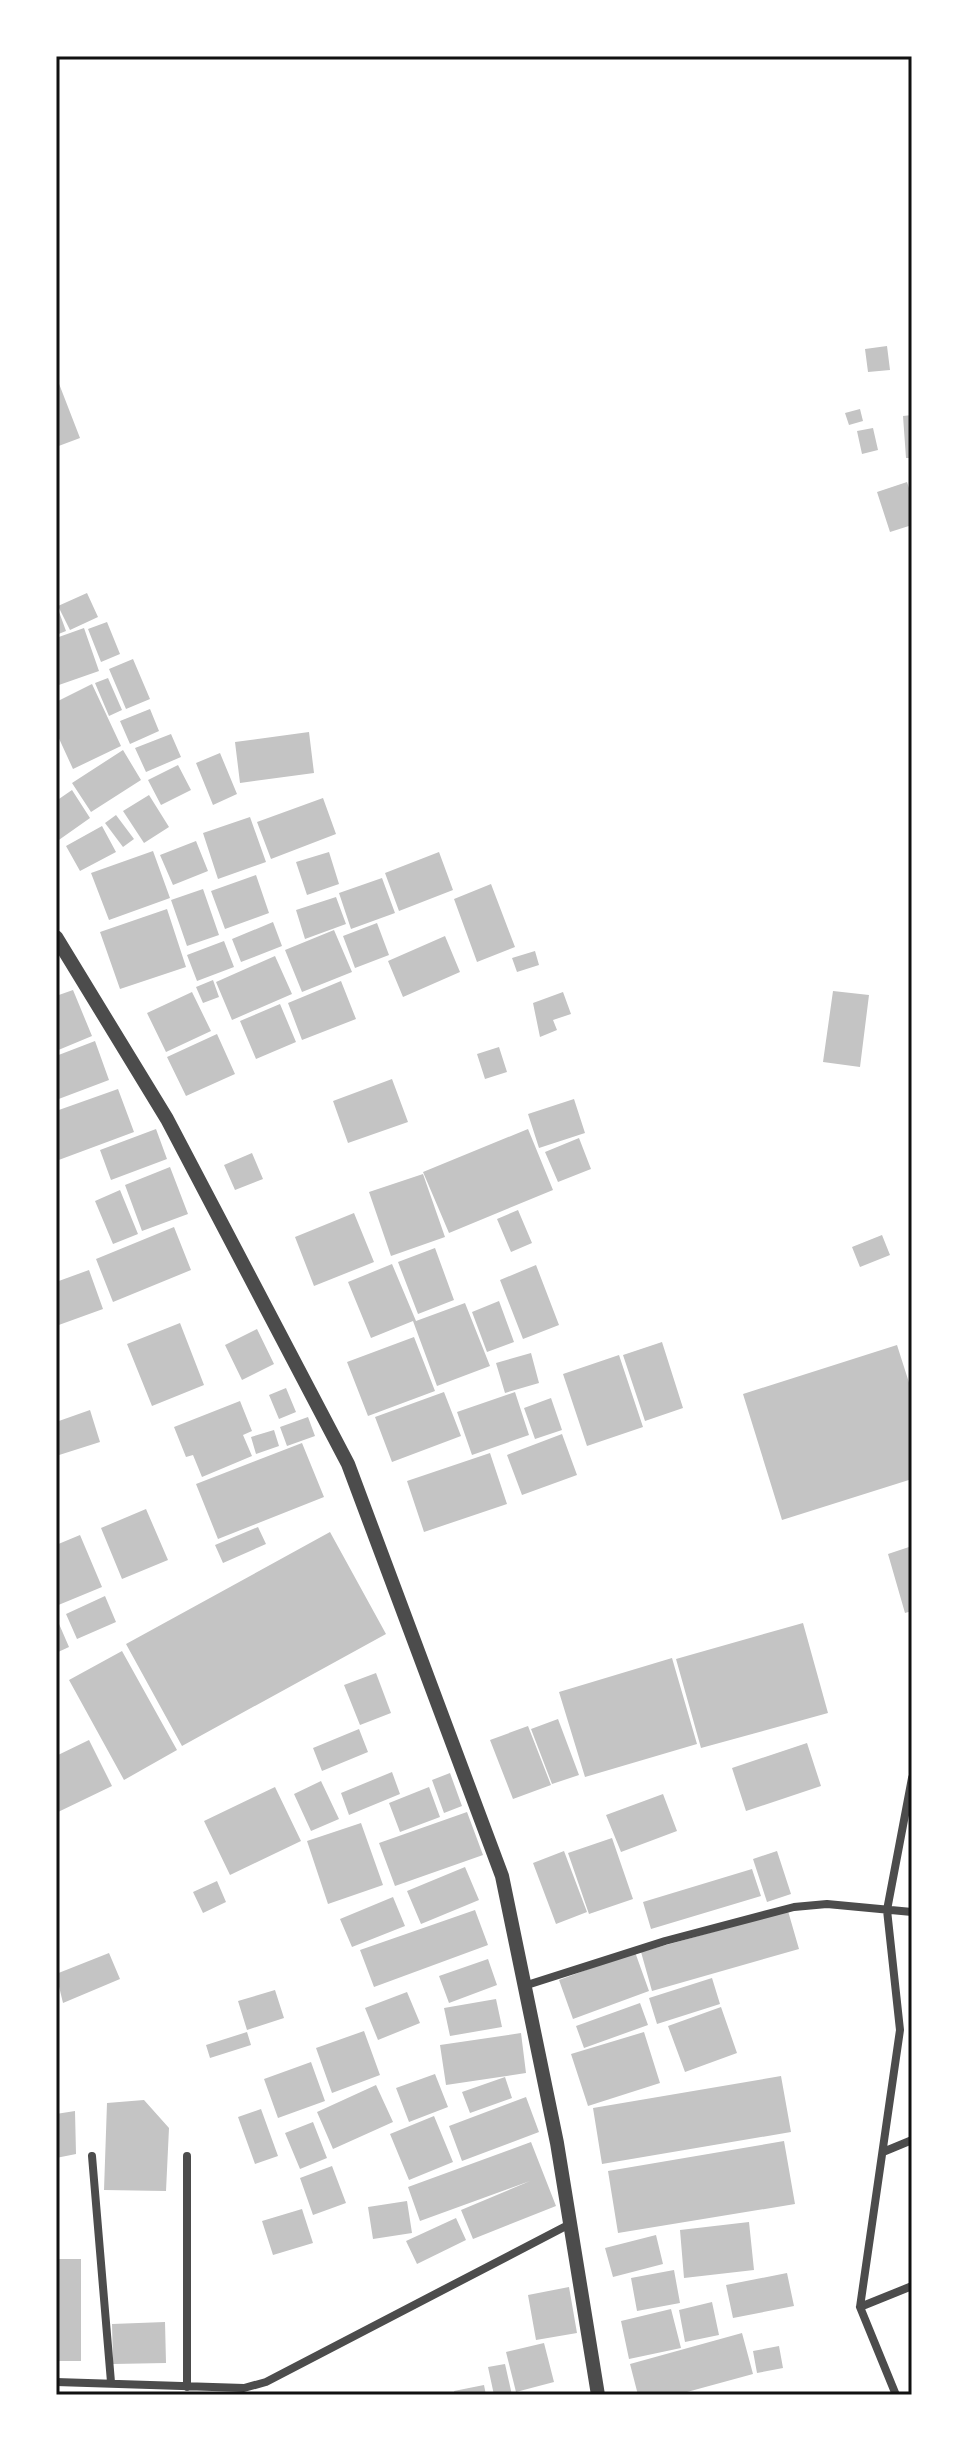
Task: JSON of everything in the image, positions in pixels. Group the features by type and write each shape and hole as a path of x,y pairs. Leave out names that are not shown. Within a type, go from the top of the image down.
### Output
{"street":[{"path":"56,937 167,1119 348,1464 502,1876 527,1985 598,2395"},
{"path":"896,2395 860,2307 900,2030 887,1910 912,1778"},
{"path":"527,1985 665,1941 794,1907 827,1904 912,1912"},
{"path":"883,2152 912,2140"},
{"path":"92,2156 111,2382"},
{"path":"187,2156 187,2387"},
{"path":"56,2382 244,2388 266,2382 568,2225"},
{"path":"860,2307 912,2286"}],"building":[{"path":"887,346 890,370 868,372 865,349"},
{"path":"56,376 80,438 56,447"},
{"path":"860,409 863,421 849,425 845,413"},
{"path":"912,415 912,458 906,458 903,416"},
{"path":"873,428 878,450 862,454 857,431"},
{"path":"907,482 912,497 912,525 890,532 877,492"},
{"path":"87,593 98,617 70,630 58,606"},
{"path":"56,610 66,631 56,635"},
{"path":"107,622 120,654 101,662 88,629"},
{"path":"84,628 99,671 56,686 56,638"},
{"path":"133,659 150,699 126,709 109,669"},
{"path":"108,678 122,710 109,716 95,683"},
{"path":"92,684 121,746 73,769 56,732 56,702"},
{"path":"150,709 159,731 130,744 120,721"},
{"path":"309,732 314,773 240,783 235,742"},
{"path":"171,734 181,757 146,772 135,748"},
{"path":"123,750 141,780 91,812 72,783"},
{"path":"220,753 237,794 213,805 196,763"},
{"path":"178,765 191,790 161,805 148,780"},
{"path":"72,790 90,818 56,842 56,801"},
{"path":"149,795 169,827 144,843 123,811"},
{"path":"323,798 336,834 271,859 257,822"},
{"path":"116,815 134,839 123,847 105,823"},
{"path":"250,817 266,862 218,879 203,833"},
{"path":"102,826 116,852 80,871 66,846"},
{"path":"196,841 208,871 173,885 160,855"},
{"path":"153,851 170,898 109,920 91,873"},
{"path":"329,852 339,884 307,895 296,862"},
{"path":"439,852 453,890 399,911 385,873"},
{"path":"256,875 269,913 225,929 211,891"},
{"path":"382,878 395,913 351,929 339,893"},
{"path":"491,884 515,947 477,962 454,899"},
{"path":"203,889 219,935 187,946 171,900"},
{"path":"336,897 346,924 305,939 296,910"},
{"path":"167,909 186,967 120,989 100,932"},
{"path":"273,922 282,946 241,962 232,939"},
{"path":"377,923 389,955 355,968 343,936"},
{"path":"334,930 352,972 302,992 285,950"},
{"path":"445,936 460,972 403,997 388,961"},
{"path":"224,941 234,967 197,981 187,955"},
{"path":"535,951 539,965 517,972 512,958"},
{"path":"275,956 292,994 232,1020 216,982"},
{"path":"213,980 219,997 203,1003 196,987"},
{"path":"341,981 356,1019 302,1040 288,1003"},
{"path":"73,990 92,1036 56,1051 56,996"},
{"path":"833,991 869,995 860,1067 823,1062"},
{"path":"192,992 211,1031 166,1052 147,1013"},
{"path":"563,992 571,1014 553,1020 557,1030 540,1037 533,1003"},
{"path":"280,1004 296,1042 256,1059 240,1021"},
{"path":"217,1034 235,1074 186,1096 167,1057"},
{"path":"95,1041 109,1080 56,1100 56,1056"},
{"path":"499,1047 507,1072 485,1079 477,1054"},
{"path":"392,1079 408,1122 348,1143 333,1101"},
{"path":"118,1089 134,1132 56,1161 56,1111"},
{"path":"574,1099 585,1133 539,1148 528,1114"},
{"path":"156,1129 167,1159 111,1180 100,1150"},
{"path":"528,1129 553,1190 449,1233 423,1172"},
{"path":"579,1138 591,1169 558,1182 545,1152"},
{"path":"252,1153 263,1179 235,1190 224,1165"},
{"path":"170,1167 188,1214 142,1231 125,1185"},
{"path":"423,1174 445,1237 391,1256 369,1192"},
{"path":"120,1190 138,1234 113,1244 95,1201"},
{"path":"518,1210 532,1243 511,1252 497,1219"},
{"path":"354,1213 374,1262 314,1286 295,1237"},
{"path":"174,1227 191,1270 113,1302 96,1259"},
{"path":"882,1235 890,1255 860,1267 852,1247"},
{"path":"435,1248 454,1300 418,1314 398,1262"},
{"path":"392,1264 416,1321 465,1303 490,1366 437,1386 413,1321 371,1338 348,1282"},
{"path":"536,1265 559,1325 523,1339 500,1280"},
{"path":"89,1270 103,1309 56,1326 56,1282"},
{"path":"499,1301 514,1342 487,1352 472,1312"},
{"path":"180,1323 204,1385 152,1406 127,1344"},
{"path":"257,1329 274,1364 242,1380 225,1345"},
{"path":"414,1337 435,1391 368,1416 347,1362"},
{"path":"662,1342 683,1408 645,1421 623,1355"},
{"path":"897,1345 912,1392 912,1479 782,1520 743,1394"},
{"path":"531,1353 539,1383 505,1393 496,1363"},
{"path":"619,1355 643,1427 587,1446 563,1374"},
{"path":"286,1388 296,1412 279,1419 269,1395"},
{"path":"444,1392 461,1436 392,1462 375,1417"},
{"path":"515,1392 529,1435 472,1455 457,1412"},
{"path":"551,1398 562,1430 535,1439 524,1408"},
{"path":"240,1401 252,1431 243,1435 252,1456 202,1477 193,1455 186,1457 174,1427"},
{"path":"90,1410 100,1442 56,1456 56,1422"},
{"path":"308,1417 315,1436 287,1446 280,1427"},
{"path":"274,1430 279,1446 256,1454 251,1437"},
{"path":"562,1434 577,1475 522,1495 507,1455"},
{"path":"302,1443 324,1497 218,1539 196,1484"},
{"path":"490,1453 507,1504 424,1532 407,1481"},
{"path":"146,1509 168,1560 122,1579 101,1528"},
{"path":"258,1527 266,1544 223,1563 215,1545"},
{"path":"330,1532 386,1634 182,1746 126,1644"},
{"path":"80,1535 102,1587 56,1606 56,1545"},
{"path":"912,1546 912,1611 905,1613 888,1554"},
{"path":"105,1596 116,1622 77,1639 66,1614"},
{"path":"56,1617 69,1647 56,1653"},
{"path":"803,1623 828,1713 701,1748 676,1659"},
{"path":"122,1651 177,1750 124,1780 69,1680"},
{"path":"672,1658 697,1744 585,1777 559,1692"},
{"path":"376,1673 391,1713 360,1725 344,1685"},
{"path":"558,1719 579,1775 552,1784 531,1729"},
{"path":"528,1726 551,1785 513,1799 490,1740"},
{"path":"359,1729 368,1752 322,1771 313,1748"},
{"path":"89,1740 112,1786 56,1813 56,1756"},
{"path":"807,1743 821,1786 746,1811 732,1768"},
{"path":"392,1772 400,1794 349,1815 341,1793"},
{"path":"450,1773 462,1806 444,1813 432,1780"},
{"path":"321,1781 339,1819 311,1831 294,1794"},
{"path":"275,1787 301,1841 230,1875 204,1821"},
{"path":"429,1787 440,1817 400,1832 389,1803"},
{"path":"663,1794 677,1831 621,1852 606,1815"},
{"path":"467,1812 483,1855 395,1886 379,1843"},
{"path":"361,1823 383,1885 328,1904 307,1841"},
{"path":"612,1838 633,1899 589,1914 568,1853"},
{"path":"564,1851 587,1912 556,1924 533,1863"},
{"path":"777,1851 791,1894 767,1902 753,1859"},
{"path":"465,1867 479,1900 421,1924 407,1891"},
{"path":"752,1869 761,1896 651,1929 643,1902"},
{"path":"217,1881 226,1902 203,1913 193,1892"},
{"path":"393,1897 405,1926 352,1947 340,1919"},
{"path":"475,1910 488,1945 374,1987 360,1950"},
{"path":"788,1911 799,1949 652,1991 641,1952"},
{"path":"635,1952 649,1991 573,2019 559,1980"},
{"path":"109,1953 120,1979 63,2003 56,1974"},
{"path":"488,1959 497,1985 449,2003 439,1976"},
{"path":"712,1978 720,2004 657,2024 649,1998"},
{"path":"275,1990 284,2018 247,2030 238,2001"},
{"path":"407,1992 420,2023 378,2040 365,2008"},
{"path":"496,1999 502,2027 450,2036 444,2008"},
{"path":"640,2003 648,2025 584,2048 576,2026"},
{"path":"721,2007 737,2053 685,2072 668,2026"},
{"path":"364,2031 380,2075 332,2093 316,2048"},
{"path":"247,2032 251,2045 210,2058 206,2045"},
{"path":"644,2032 660,2083 588,2106 571,2054"},
{"path":"521,2033 526,2073 446,2085 440,2045"},
{"path":"311,2062 325,2101 278,2118 264,2079"},
{"path":"435,2074 448,2107 409,2122 396,2088"},
{"path":"781,2076 791,2132 602,2164 593,2108"},
{"path":"505,2077 512,2098 470,2113 462,2092"},
{"path":"376,2085 393,2122 333,2149 317,2112"},
{"path":"526,2097 539,2132 462,2161 449,2126"},
{"path":"144,2100 169,2128 166,2191 104,2190 107,2103"},
{"path":"261,2109 278,2156 255,2164 238,2117"},
{"path":"75,2111 76,2154 56,2158 56,2114"},
{"path":"434,2116 453,2162 409,2180 390,2134"},
{"path":"313,2122 327,2158 300,2169 285,2133"},
{"path":"784,2141 795,2204 618,2233 608,2171"},
{"path":"531,2142 556,2206 473,2239 461,2210 530,2181 420,2221 408,2187"},
{"path":"332,2166 346,2203 313,2215 300,2178"},
{"path":"407,2201 412,2233 373,2239 368,2207"},
{"path":"302,2209 313,2243 273,2255 262,2221"},
{"path":"456,2218 466,2240 417,2264 406,2241"},
{"path":"749,2222 754,2270 684,2278 680,2230"},
{"path":"656,2235 663,2264 613,2277 605,2248"},
{"path":"56,2259 81,2259 81,2361 56,2361"},
{"path":"674,2270 680,2303 637,2311 631,2278"},
{"path":"787,2273 794,2306 733,2318 726,2285"},
{"path":"569,2287 577,2333 536,2340 528,2295"},
{"path":"712,2302 719,2335 685,2342 679,2310"},
{"path":"671,2309 681,2348 629,2359 621,2321"},
{"path":"165,2322 166,2363 113,2364 112,2324"},
{"path":"742,2333 753,2374 676,2395 638,2395 630,2364"},
{"path":"544,2343 554,2382 516,2392 506,2352"},
{"path":"779,2346 783,2368 757,2373 753,2351"},
{"path":"505,2364 512,2395 494,2395 488,2367"},
{"path":"484,2385 486,2395 455,2395 454,2391"}]}
